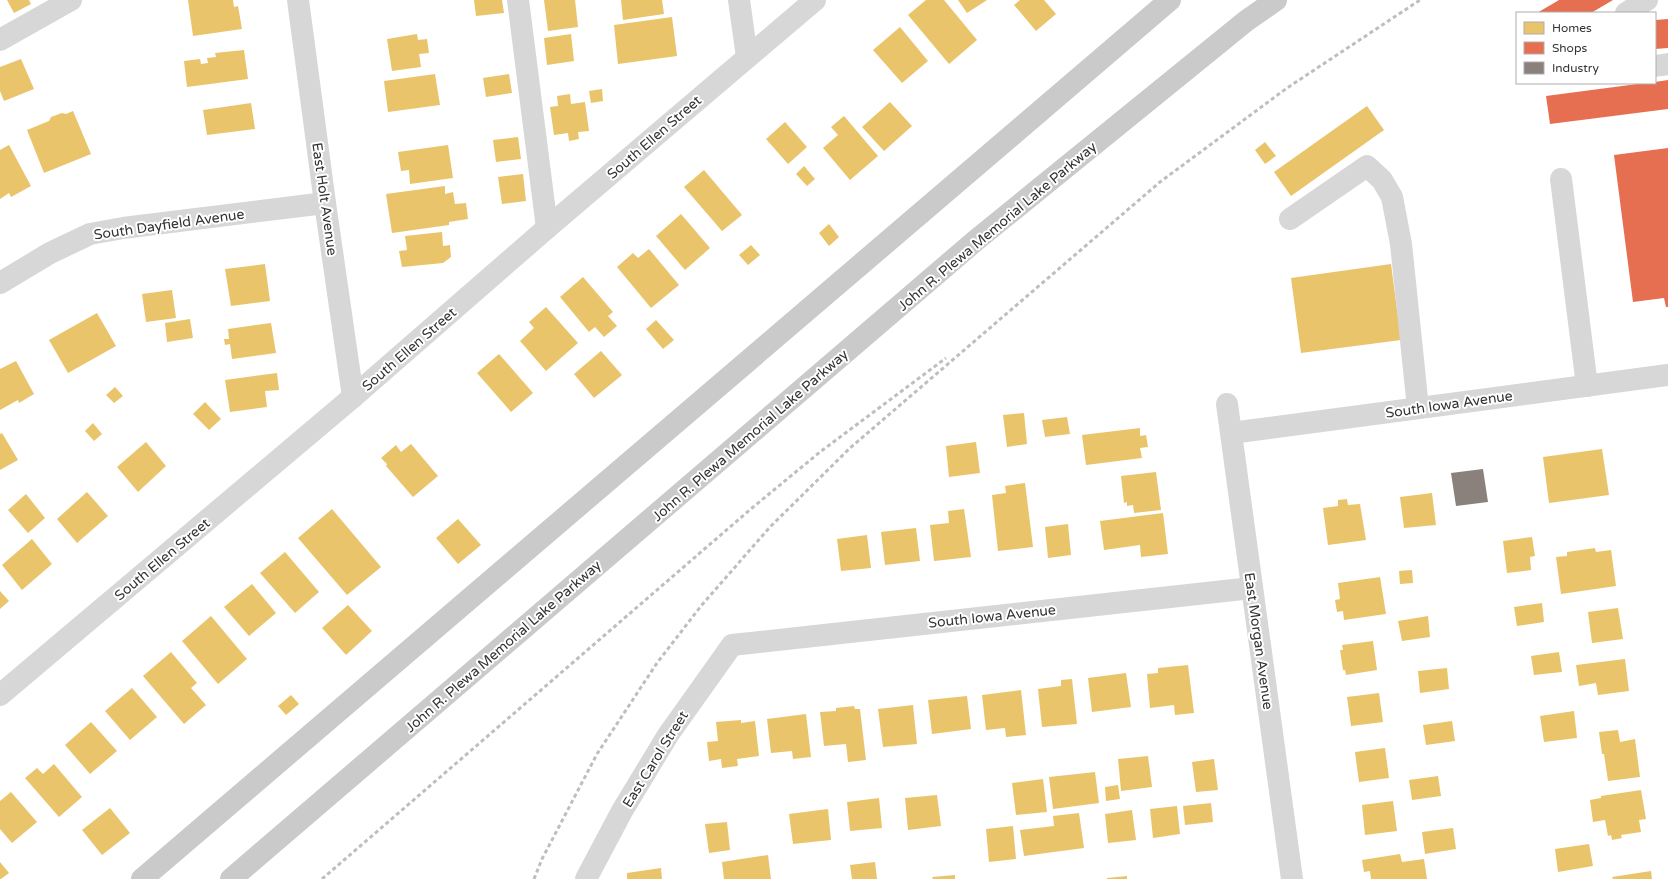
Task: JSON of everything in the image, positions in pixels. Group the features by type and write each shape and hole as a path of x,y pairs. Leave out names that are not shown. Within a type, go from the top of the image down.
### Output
{"main road":[{"path":"142,879 1170,0"},
{"name":"John R. Plewa Memorial Lake Parkway","path":"231,879 975,242 1246,21 1276,0"}],"street":[{"path":"0,40 71,0"},
{"name":"East Holt Avenue","path":"298,0 353,397"},
{"path":"518,0 547,228"},
{"path":"739,0 747,57"},
{"name":"South Ellen Street","path":"0,695 353,397 547,228 815,0"},
{"path":"1628,12 1647,0"},
{"path":"1656,66 1668,64"},
{"path":"1290,219 1367,166 1382,180 1392,197 1401,244 1418,408"},
{"path":"1561,179 1587,386"},
{"name":"South Dayfield Avenue","path":"0,283 50,254 90,234 123,228 325,203"},
{"name":"South Iowa Avenue","path":"1231,433 1668,375"},
{"name":"East Morgan Avenue","path":"1227,404 1292,879"},
{"name":"South Iowa Avenue","path":"732,645 1252,588"},
{"name":"East Carol Street","path":"586,879 622,811 668,735 732,645"}],"building: Homes":[{"path":"7,0 29,0 31,4 14,13"},
{"path":"188,0 233,0 234,7 238,6 242,29 193,36"},
{"path":"474,0 502,0 504,13 476,16"},
{"path":"544,0 575,0 578,27 548,31"},
{"path":"621,0 662,0 664,14 623,20"},
{"path":"926,0 944,0 977,40 949,64 908,15"},
{"path":"958,0 987,0 967,13"},
{"path":"1020,0 1044,0 1056,14 1036,31 1014,5"},
{"path":"672,17 677,56 618,64 614,25"},
{"path":"900,27 928,61 902,83 873,50"},
{"path":"417,34 418,40 427,39 429,53 419,54 421,67 392,71 387,39"},
{"path":"571,34 574,61 547,65 544,38"},
{"path":"244,50 248,79 187,87 184,61 200,59 201,64 208,63 207,58 216,57 215,53"},
{"path":"21,59 34,89 4,101 0,91 0,67"},
{"path":"435,74 440,105 388,112 384,81"},
{"path":"509,74 512,93 486,97 483,78"},
{"path":"602,89 603,101 591,103 589,91"},
{"path":"570,94 571,104 585,102 589,131 578,132 579,139 569,141 568,133 554,135 550,107 558,106 557,96"},
{"path":"890,102 912,126 884,151 862,127"},
{"path":"251,103 255,129 207,135 203,110"},
{"path":"1367,106 1384,130 1291,196 1274,172"},
{"path":"73,111 91,154 44,173 27,130 49,121 51,117"},
{"path":"844,116 878,156 850,180 823,148 838,135 831,127"},
{"path":"785,122 807,147 788,164 766,139"},
{"path":"518,137 521,159 496,162 493,140"},
{"path":"1265,142 1276,156 1265,164 1255,150"},
{"path":"9,145 31,186 11,197 9,193 0,199 0,150"},
{"path":"448,145 453,178 410,184 409,170 401,171 398,152"},
{"path":"804,166 815,179 807,186 796,174"},
{"path":"704,170 742,215 722,231 684,187"},
{"path":"523,174 526,201 502,204 498,177"},
{"path":"445,186 445,194 453,192 455,204 466,203 468,219 449,222 449,225 392,233 386,194"},
{"path":"681,214 710,248 685,270 656,236"},
{"path":"829,224 839,237 829,246 819,233"},
{"path":"442,232 443,246 450,245 451,257 443,263 402,267 399,251 407,250 405,236"},
{"path":"751,245 760,255 748,265 739,255"},
{"path":"649,249 679,285 651,308 617,267 633,253 638,258"},
{"path":"265,264 270,301 231,306 225,269"},
{"path":"1391,264 1401,340 1301,353 1291,278"},
{"path":"583,277 613,312 608,316 617,326 604,337 595,327 589,332 560,297"},
{"path":"172,290 176,318 146,322 142,294"},
{"path":"546,307 578,343 546,371 520,341 534,328 529,322"},
{"path":"97,313 116,346 68,373 49,340"},
{"path":"190,319 193,338 167,342 165,323"},
{"path":"656,320 674,340 663,349 646,329"},
{"path":"271,323 276,353 232,359 230,344 225,345 224,339 229,339 228,329"},
{"path":"601,351 622,375 594,398 574,374"},
{"path":"499,354 533,393 511,412 477,373"},
{"path":"16,361 34,394 19,403 18,400 0,410 0,369"},
{"path":"277,373 279,390 265,391 267,407 230,412 225,380"},
{"path":"115,387 123,396 114,403 106,395"},
{"path":"205,402 221,419 209,430 193,414"},
{"path":"1024,413 1027,444 1007,447 1003,415"},
{"path":"1067,417 1070,434 1045,437 1042,420"},
{"path":"93,423 102,434 94,441 85,431"},
{"path":"1140,428 1140,436 1146,435 1148,447 1140,448 1142,458 1086,465 1082,435"},
{"path":"2,433 18,460 0,470 0,434"},
{"path":"146,442 166,466 138,492 117,467"},
{"path":"976,442 980,473 949,477 946,446"},
{"path":"411,444 438,476 413,497 386,466 387,464 381,458 396,445 401,452"},
{"path":"1602,449 1609,495 1549,503 1543,457"},
{"path":"1156,472 1161,510 1134,513 1133,505 1127,506 1127,502 1124,503 1121,476"},
{"path":"1025,483 1033,547 998,551 992,495 1006,493 1005,486"},
{"path":"87,492 108,516 77,543 57,519"},
{"path":"1432,493 1436,525 1404,528 1400,497"},
{"path":"26,494 45,518 28,533 8,510"},
{"path":"1347,499 1348,505 1360,504 1366,540 1328,545 1323,508 1338,506 1338,500"},
{"path":"332,509 381,567 347,595 298,538"},
{"path":"964,509 971,557 934,561 930,525 949,523 948,511"},
{"path":"1163,513 1168,554 1141,557 1140,545 1104,550 1100,521"},
{"path":"458,519 481,545 458,564 436,538"},
{"path":"1068,524 1071,555 1048,558 1045,527"},
{"path":"916,528 920,561 885,565 881,532"},
{"path":"867,535 871,568 841,571 837,539"},
{"path":"1532,537 1535,556 1530,557 1531,570 1507,573 1503,541"},
{"path":"32,539 52,564 22,590 2,565"},
{"path":"1595,548 1596,552 1611,550 1616,586 1561,594 1556,557 1567,556 1567,552"},
{"path":"285,552 319,592 295,613 260,573"},
{"path":"1412,570 1413,583 1400,584 1399,571"},
{"path":"1380,577 1386,614 1344,620 1343,611 1337,612 1335,600 1340,599 1338,583"},
{"path":"252,584 276,613 249,636 224,607"},
{"path":"0,591 9,601 0,609"},
{"path":"1542,603 1544,622 1517,626 1514,607"},
{"path":"348,605 372,631 346,655 322,628"},
{"path":"1618,608 1623,639 1592,643 1588,612"},
{"path":"211,616 247,659 218,684 182,641"},
{"path":"1428,616 1430,637 1402,641 1398,621"},
{"path":"1373,641 1377,670 1346,675 1345,670 1343,670 1340,650 1343,650 1342,645"},
{"path":"171,652 197,683 191,688 206,705 184,724 143,676"},
{"path":"1559,652 1562,672 1534,675 1531,656"},
{"path":"1625,659 1629,691 1598,695 1596,683 1579,686 1576,665"},
{"path":"1188,665 1194,713 1175,715 1174,705 1150,708 1147,674 1158,673 1158,668"},
{"path":"1447,668 1449,689 1420,693 1418,671"},
{"path":"1126,673 1131,707 1092,712 1088,678"},
{"path":"1072,679 1077,724 1042,727 1038,689 1061,686 1061,680"},
{"path":"132,688 157,717 130,740 105,711"},
{"path":"1021,690 1026,735 1006,737 1005,728 986,730 982,695"},
{"path":"1379,693 1383,722 1351,726 1347,697"},
{"path":"291,695 299,704 286,715 278,706"},
{"path":"967,696 971,729 932,734 928,700"},
{"path":"913,705 917,744 883,747 878,709"},
{"path":"854,706 855,709 860,709 866,760 848,762 846,744 824,746 820,712 836,711 836,708"},
{"path":"1574,711 1577,738 1544,742 1540,716"},
{"path":"806,714 811,757 793,759 792,751 771,753 767,719"},
{"path":"741,720 741,723 755,721 759,756 737,759 738,766 722,768 721,759 709,761 707,742 718,741 716,722"},
{"path":"1452,721 1455,741 1426,745 1423,725"},
{"path":"91,722 117,751 90,774 65,745"},
{"path":"1618,730 1620,742 1635,739 1640,777 1608,781 1599,732"},
{"path":"1385,748 1389,778 1359,782 1355,752"},
{"path":"1148,756 1152,787 1121,791 1118,759"},
{"path":"1214,759 1218,790 1196,792 1192,762"},
{"path":"54,764 82,797 59,817 25,778 37,768 43,774"},
{"path":"1095,772 1099,803 1053,809 1049,777"},
{"path":"1438,776 1441,796 1412,800 1409,780"},
{"path":"1043,779 1047,812 1016,815 1012,783"},
{"path":"1118,785 1120,799 1106,801 1105,787"},
{"path":"1641,790 1646,819 1639,820 1641,832 1621,835 1622,838 1612,840 1611,835 1608,836 1605,820 1593,822 1590,800 1601,798 1601,796"},
{"path":"11,792 37,822 12,843 0,829 0,801"},
{"path":"937,795 941,826 908,830 905,798"},
{"path":"879,798 882,828 850,831 847,802"},
{"path":"1393,801 1397,831 1365,835 1362,805"},
{"path":"1211,803 1213,822 1185,825 1183,806"},
{"path":"1177,806 1180,834 1153,838 1150,809"},
{"path":"110,808 130,833 102,855 82,830"},
{"path":"828,809 831,840 793,844 789,814"},
{"path":"1132,810 1136,840 1108,843 1105,814"},
{"path":"1079,813 1084,848 1024,856 1020,830 1054,826 1053,816"},
{"path":"727,822 730,850 709,853 705,824"},
{"path":"1013,826 1016,859 989,862 986,829"},
{"path":"1453,828 1456,849 1425,854 1422,832"},
{"path":"1589,844 1593,866 1558,872 1555,849"},
{"path":"1400,854 1402,862 1424,859 1427,879 1371,879 1370,871 1364,872 1362,860"},
{"path":"768,855 771,879 724,879 722,862"},
{"path":"0,862 9,873 1,879 0,879"},
{"path":"875,862 877,879 852,879 850,865"},
{"path":"661,868 662,879 627,879 627,873"},
{"path":"1651,871 1652,879 1613,879 1612,877"},
{"path":"955,875 955,879 933,879 932,877"},
{"path":"1127,876 1127,879 1107,879 1107,878"}],"building: Shops":[{"path":"1559,0 1613,0 1593,12 1539,12"},
{"path":"1668,19 1668,48 1656,49 1656,20"},
{"path":"1668,80 1668,109 1550,124 1546,96 1637,84 1656,84 1656,82"},
{"path":"1668,148 1668,307 1666,307 1664,298 1633,302 1614,155"}],"building: Industry":[{"path":"1483,469 1488,502 1456,506 1451,473"}],"railway":[{"path":"534,879 542,859 597,754 657,663 701,606 770,527 850,448 1160,182 1287,88 1420,0"},
{"path":"322,879 752,508 820,452 946,358"}]}
